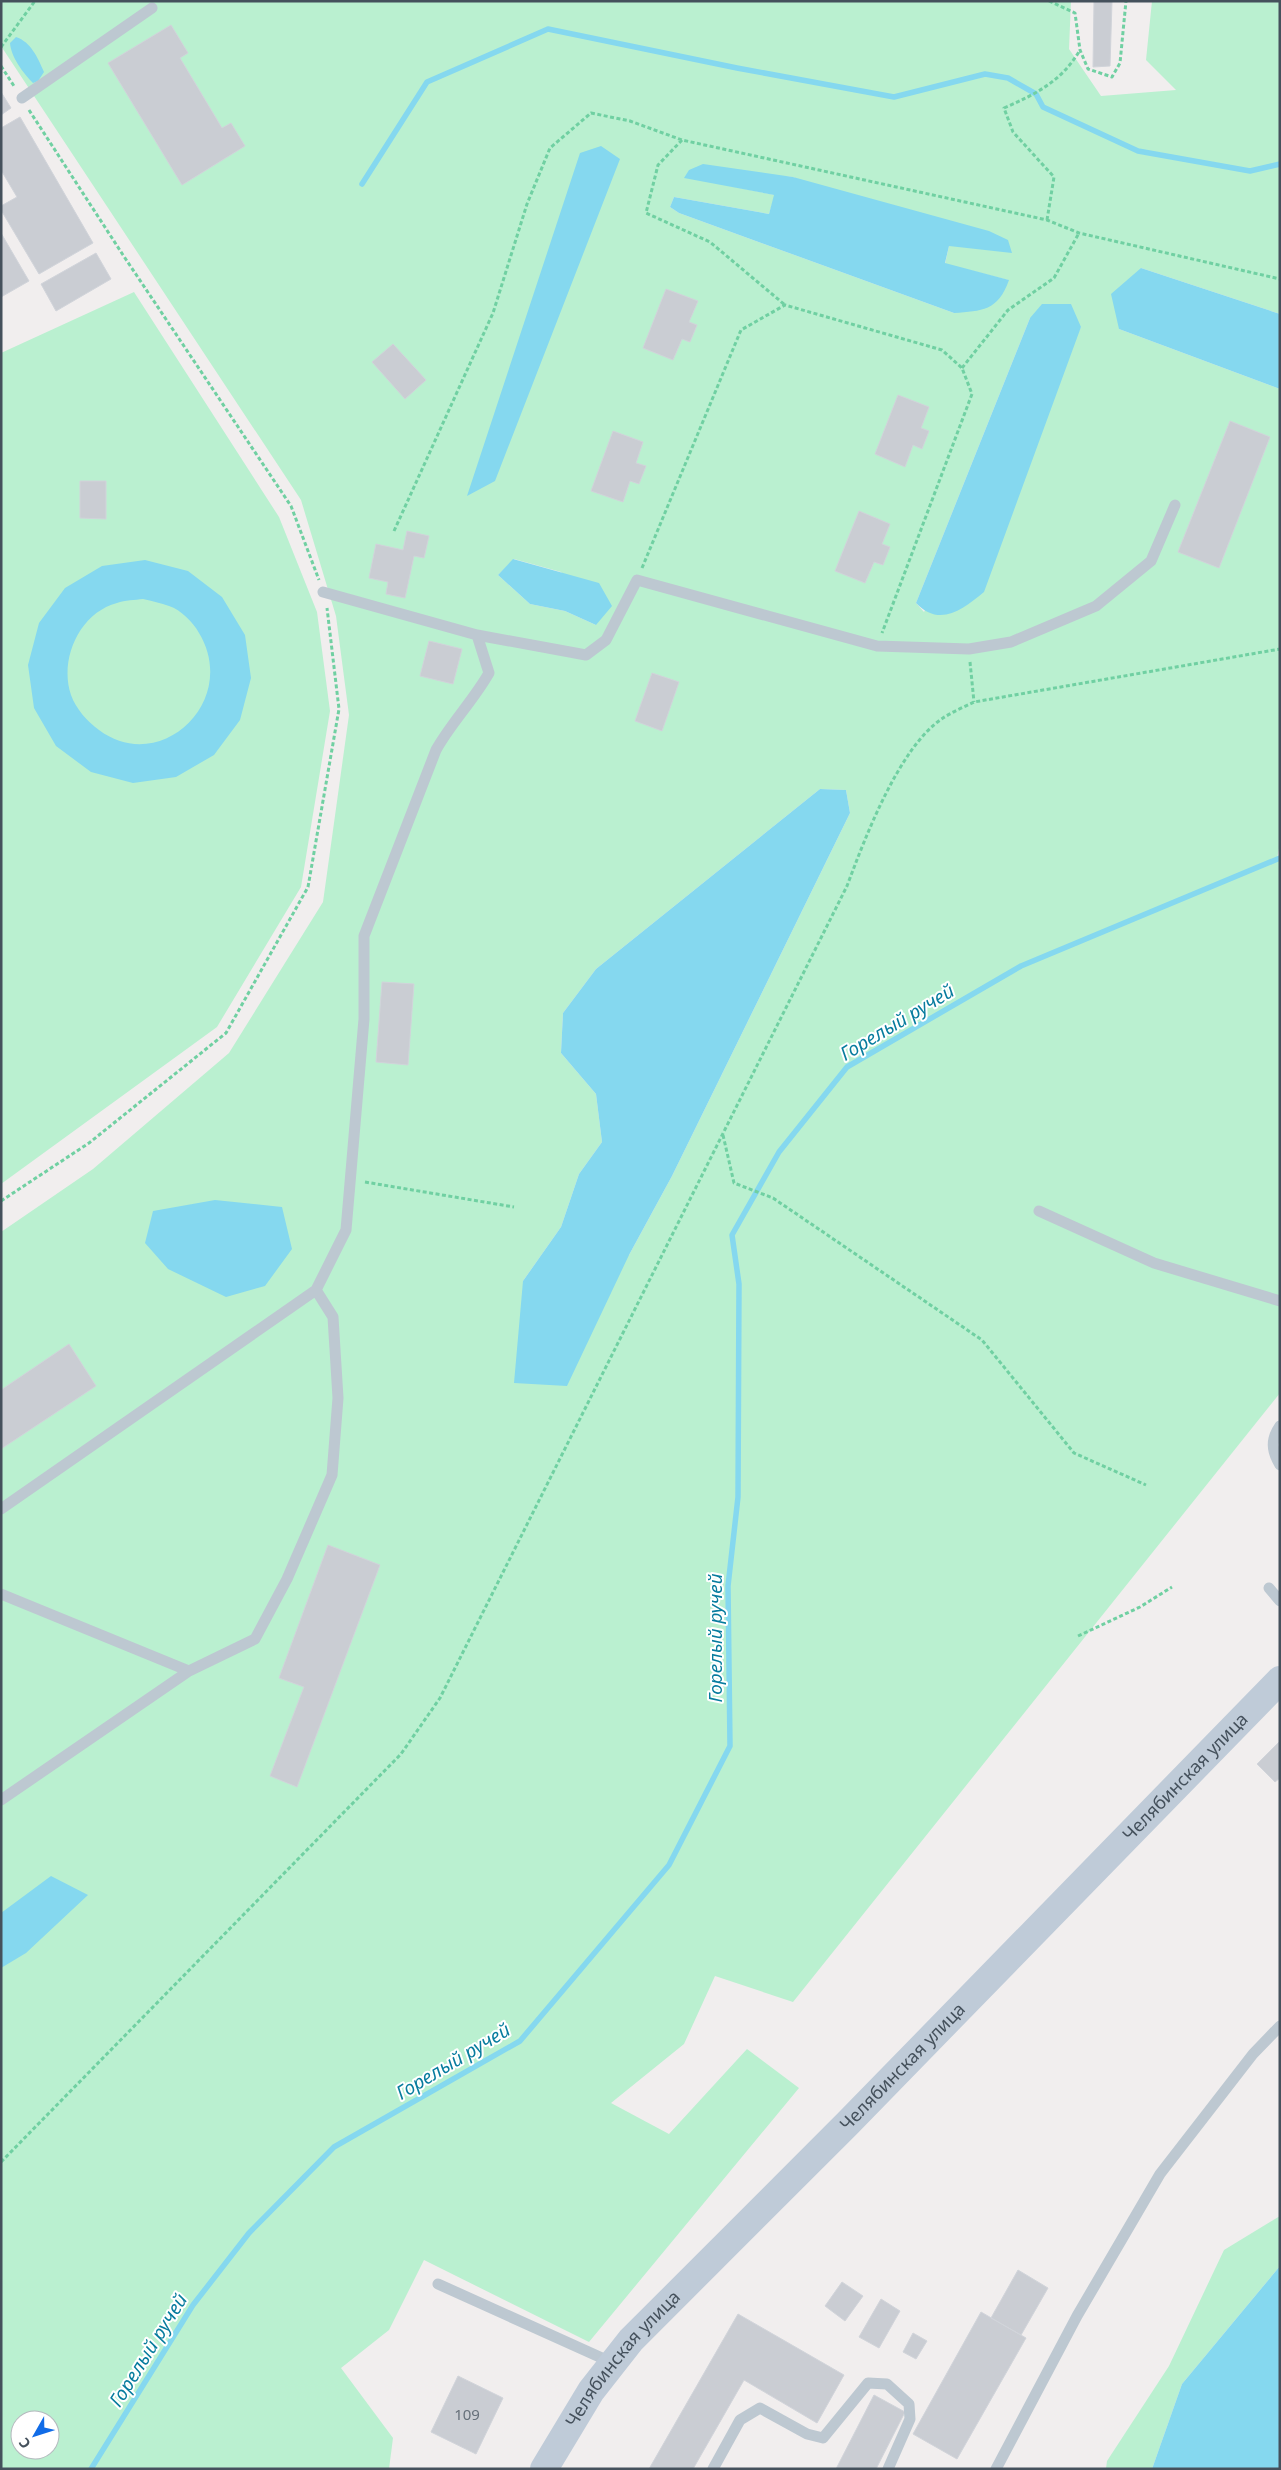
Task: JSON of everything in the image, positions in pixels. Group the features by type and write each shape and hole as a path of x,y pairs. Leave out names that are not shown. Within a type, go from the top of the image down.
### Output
{"street":[{"name":"Челябинская улица","path":"544,2469 591,2391 630,2340 848,2124 1280,1680"}],"lane":[{"path":"22,98 152,8"},
{"path":"323,592 477,635 586,655 606,640 637,580 877,646 969,649 1011,642 1096,606 1151,560 1176,505"},
{"path":"1,1508 316,1290 346,1230 364,1019 364,936 436,750 450,725 475,698 489,673 477,635"},
{"path":"1039,1211 1154,1263 1280,1301"},
{"path":"1,1800 190,1671 255,1639 287,1578 332,1475 338,1398 333,1317 316,1290"},
{"path":"1280,1426 1273,1437 1273,1450 1280,1465"},
{"path":"1269,1588 1280,1601"},
{"path":"1,1594 190,1671"},
{"path":"996,2469 1077,2316 1160,2174 1253,2054 1280,2026"},
{"path":"438,2284 613,2363"},
{"path":"713,2469 740,2420 760,2408 807,2434 823,2438 868,2383 886,2384 909,2404 910,2418 888,2469"}],"path":[{"path":"1,47 35,1"},
{"path":"1049,1 1075,13 1080,50 1088,69 1112,76 1120,64 1126,1"},
{"path":"1047,220 1054,177 1013,132 1004,108 1036,94 1069,68 1080,50"},
{"path":"1,66 123,256 291,506 323,592 330,624 339,709 308,887 226,1033 89,1144 1,1201"},
{"path":"394,531 493,313 527,204 550,148 591,113 630,121 682,140 1047,220 1079,232 1280,279"},
{"path":"682,140 658,166 646,213 710,242 785,305 942,350 962,368 972,394 877,646"},
{"path":"962,368 1008,310 1054,278 1079,232"},
{"path":"637,580 741,330 785,305"},
{"path":"969,649 974,702"},
{"path":"1,2162 401,1754 424,1722 445,1689 847,886 868,828 916,743 942,718 974,702 1280,649"},
{"path":"723,1135 734,1183 773,1198 982,1340 1074,1453 1146,1485"},
{"path":"350,1179 514,1207"},
{"path":"1078,1636 1140,1607 1172,1587"}],"green space":[{"path":"1,1 1071,1 1069,49 1101,96 1176,90 1146,60 1152,1 1280,1 1280,314 1141,268 1119,329 1280,389 1280,843 1277,859 1280,860 1280,1393 793,2002 715,1976 684,2044 611,2103 669,2134 747,2049 799,2088 589,2342 424,2260 389,2330 341,2368 393,2438 389,2469 1,2469 1,1232 93,1169 229,1053 323,902 349,715 336,616 301,500 1,46","holes":["766,175 793,177 949,246 945,264 1008,280 954,313 679,213 670,207 674,197 769,214 775,195 685,177","1030,318 1081,327 924,612 916,603","514,559 561,572 596,625 565,611 530,604 498,575","820,789 846,790 850,813 672,1176 629,1255 523,1281 561,1227 579,1174 602,1142 596,1094 561,1053 563,1013 596,969"]},
{"path":"134,292 279,517 317,612 330,711 301,887 217,1027 1,1184 1,353"},
{"path":"1280,2216 1280,2266 1182,2384 1152,2469 1106,2469 1107,2461 1169,2366 1224,2250"}],"water":[{"path":"16,37 30,47 39,61 44,72 38,81 33,83 15,59 10,43"},
{"path":"601,146 620,159 495,481 467,496 580,153"},
{"path":"703,164 793,177 989,231 1008,240 1012,253 949,246 945,263 1009,280 1000,298 994,304 981,310 954,313 679,213 670,207 674,197 769,214 774,195 684,178 689,170"},
{"path":"1141,268 1280,314 1280,389 1119,329 1111,294"},
{"path":"1042,304 1071,304 1081,327 984,592 960,610 943,615 934,614 916,603 1030,318"},
{"path":"513,559 599,583 612,606 596,625 565,611 530,604 498,575"},
{"path":"145,560 188,571 222,597 245,635 251,678 240,720 214,755 176,777 133,783 91,772 56,746 34,708 28,665 39,623 65,588 102,566","holes":["143,599 163,604 182,613 199,633 209,659 209,683 201,706 187,724 168,737 146,744 122,742 99,730 79,710 71,695 68,681 70,653 75,640 92,617 104,608 120,602"]},
{"path":"820,789 846,790 850,813 672,1176 629,1255 567,1386 514,1383 523,1281 561,1227 579,1174 602,1142 596,1094 561,1053 563,1013 596,969"},
{"path":"215,1200 282,1207 292,1249 265,1286 226,1297 168,1269 145,1243 153,1211"},
{"path":"51,1876 88,1895 26,1953 1,1968 1,1913"},
{"path":"1280,2266 1280,2469 1152,2469 1182,2384"}],"building":[{"path":"1094,1 1112,1 1110,66 1093,67"},
{"path":"171,25 188,53 180,58 222,128 231,123 245,146 182,185 108,63"},
{"path":"1,92 11,108 1,115"},
{"path":"20,117 93,243 39,274 1,210 1,206 17,197 1,170 1,128"},
{"path":"1,233 29,281 1,297"},
{"path":"96,253 111,279 56,311 41,284"},
{"path":"666,289 698,301 689,322 697,325 690,342 682,339 673,360 643,348"},
{"path":"393,344 426,380 405,399 372,362"},
{"path":"898,395 929,407 921,428 929,431 922,449 913,445 905,467 875,454"},
{"path":"1230,421 1270,437 1219,568 1178,552"},
{"path":"613,431 643,442 636,463 646,466 639,484 630,481 623,502 591,491"},
{"path":"80,481 106,481 106,519 80,518"},
{"path":"859,511 890,524 882,544 890,547 883,565 874,562 865,583 835,571"},
{"path":"407,531 429,536 424,558 414,556 405,598 386,594 388,582 369,578 376,544 403,550"},
{"path":"429,641 462,649 453,684 420,676"},
{"path":"652,673 679,682 662,731 635,721"},
{"path":"382,982 414,984 408,1065 376,1062"},
{"path":"69,1344 96,1386 1,1449 1,1390"},
{"path":"328,1545 380,1565 297,1787 270,1776 304,1687 279,1678"},
{"path":"1280,1741 1280,1778 1275,1782 1257,1764"},
{"path":"1018,2270 1048,2288 1021,2335 991,2318"},
{"path":"842,2282 863,2296 845,2321 825,2306"},
{"path":"881,2299 900,2311 879,2348 859,2337"},
{"path":"981,2312 1026,2338 957,2459 913,2434"},
{"path":"738,2314 844,2375 817,2423 744,2380 693,2469 649,2469"},
{"path":"913,2333 927,2341 916,2359 903,2352"},
{"path":"458,2376 503,2398 476,2454 431,2432"},
{"path":"874,2395 905,2412 876,2469 836,2469"}],"waterway":[{"path":"362,184 427,82 548,29 737,68 894,97 985,74 1008,78 1036,94 1043,107 1138,151 1250,171 1280,164"},
{"name":"Горелый ручей","path":"91,2469 193,2305 249,2233 334,2147 520,2041 669,1865 730,1746 728,1586 738,1497 739,1284 732,1235 779,1152 847,1067 1021,966 1280,858"}]}
